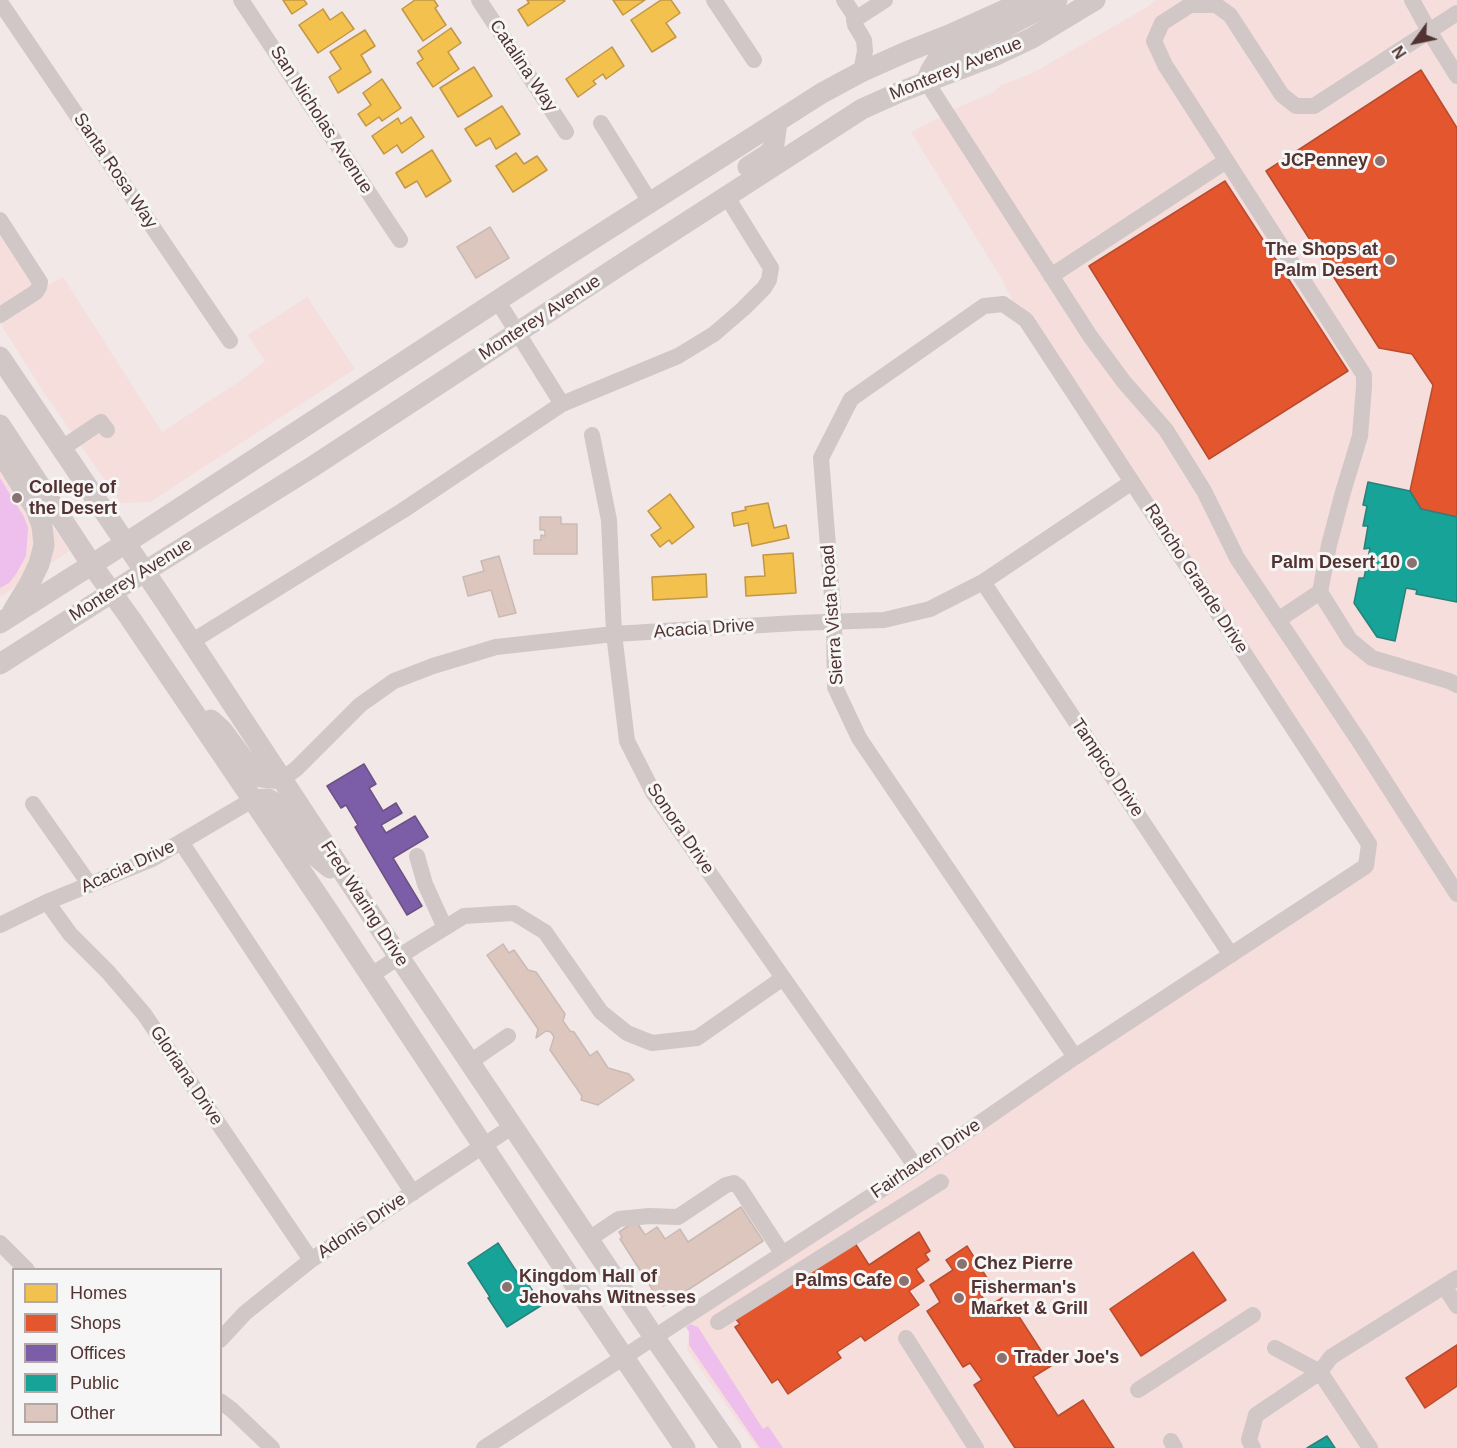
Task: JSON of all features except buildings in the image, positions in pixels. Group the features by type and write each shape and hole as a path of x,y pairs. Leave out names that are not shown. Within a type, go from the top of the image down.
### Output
{"main road":[{"name":"Monterey Avenue","path":"5,619 125,544 497,300 822,93 861,72 1027,0"},
{"path":"926,81 936,62 951,51 1004,28 1057,0"},
{"name":"Monterey Avenue","path":"0,664 312,467 862,109 926,81 994,56 1032,38 1095,0"},
{"path":"727,197 724,190 726,182 771,150 777,122"},
{"name":"Fred Waring Drive","path":"0,357 399,957 731,1448"},
{"name":"Fred Waring Drive","path":"0,425 685,1447"},
{"path":"0,451 36,509 42,526 44,545 39,564 30,583 5,619"},
{"path":"188,705 204,714 222,730 253,772 261,777 282,779"},
{"path":"252,800 268,799 281,807 313,854 354,889"}],"street":[{"name":"San Nicholas Avenue","path":"241,0 400,240"},
{"name":"Catalina Way","path":"479,0 566,132"},
{"path":"714,0 754,60"},
{"path":"844,0 854,15 855,25 864,40 865,51 861,72"},
{"path":"854,20 885,0"},
{"path":"1412,0 1457,76"},
{"name":"Santa Rosa Way","path":"0,2 230,341"},
{"path":"1457,13 1314,106 1296,106 1282,95 1230,15 1216,5 1190,6 1162,23 1154,41 1165,65 1364,375 1360,435 1342,492 1320,592 1350,640 1372,658 1457,685"},
{"path":"926,81 1090,336 1124,382 1166,430 1204,491 1237,558 1359,741 1457,894"},
{"path":"601,123 650,202"},
{"path":"1051,276 1227,161"},
{"path":"191,642 402,511 562,404 678,356 714,334 764,288 769,280 771,268 727,197"},
{"path":"0,220 40,282 36,292 0,315"},
{"path":"497,300 562,404"},
{"name":"Rancho Grande Drive","path":"1003,304 1026,320 1369,844 1365,866"},
{"name":"Sierra Vista Road","path":"1003,304 984,306 851,399 820,458 834,622 836,687 859,738 1075,1058"},
{"path":"61,449 101,422 107,430"},
{"name":"Sonora Drive","path":"592,435 609,520 614,634 627,741 654,794 916,1167"},
{"name":"Acacia Drive","path":"282,779 296,769 360,705 394,681 433,666 496,646 614,634 884,620 930,609 983,582 1132,482"},
{"name":"Tampico Drive","path":"983,582 1231,955"},
{"path":"1278,620 1320,592"},
{"name":"Acacia Drive","path":"0,925 47,902 152,859 252,800"},
{"path":"33,804 90,885"},
{"path":"181,842 413,1193"},
{"path":"417,856 425,884 445,928"},
{"name":"Fairhaven Drive","path":"484,1448 916,1167 1075,1058 1365,866"},
{"name":"Gloriana Drive","path":"47,902 70,934 108,972 144,1014 310,1260"},
{"path":"370,976 464,916 514,913 545,932 601,1012 627,1034 652,1043 697,1038 783,978"},
{"path":"470,1062 507,1036"},
{"name":"Adonis Drive","path":"222,1338 245,1313 310,1260 513,1126"},
{"path":"718,1322 941,1182"},
{"path":"589,1239 619,1219 649,1216 678,1217 726,1185 734,1184 739,1187 782,1253"},
{"path":"0,1243 26,1268"},
{"path":"1253,1448 1249,1440 1256,1415 1320,1372 1331,1357 1450,1282 1457,1306"},
{"path":"1138,1390 1252,1315"},
{"path":"906,1338 976,1448"},
{"path":"1275,1348 1320,1372 1370,1448"},
{"path":"222,1402 272,1448"}],"shaded area":[{"name":"The Shops at Palm Desert","path":"1157,0 1457,0 1457,1448 757,1448 687,1350 691,1317 1374,860 1013,302 1003,281 911,132 994,92 1001,85 1031,74"},
{"path":"0,213 47,286 63,277 162,432 240,381 265,361 248,335 307,297 355,369 150,502 121,503 44,393 0,323"},
{"name":"College of the Desert","path":"0,446 69,551 0,597"},
{"path":"0,478 24,517 28,528 26,556 9,583 0,588"},
{"path":"690,1324 698,1327 763,1429 768,1426 783,1448 760,1448 689,1345 689,1332 686,1327"}],"place":[{"name":"JCPenney","path":"1380,161"},
{"name":"The Shops at Palm Desert","path":"1390,260"},
{"name":"College of the Desert","path":"17,498"},
{"name":"Palm Desert 10","path":"1412,563"},
{"name":"Chez Pierre","path":"962,1264"},
{"name":"Palms Cafe","path":"904,1281"},
{"name":"Kingdom Hall of Jehovahs Witnesses","path":"507,1287"},
{"name":"Fisherman's Market & Grill","path":"959,1298"},
{"name":"Trader Joe's","path":"1002,1358"}]}
